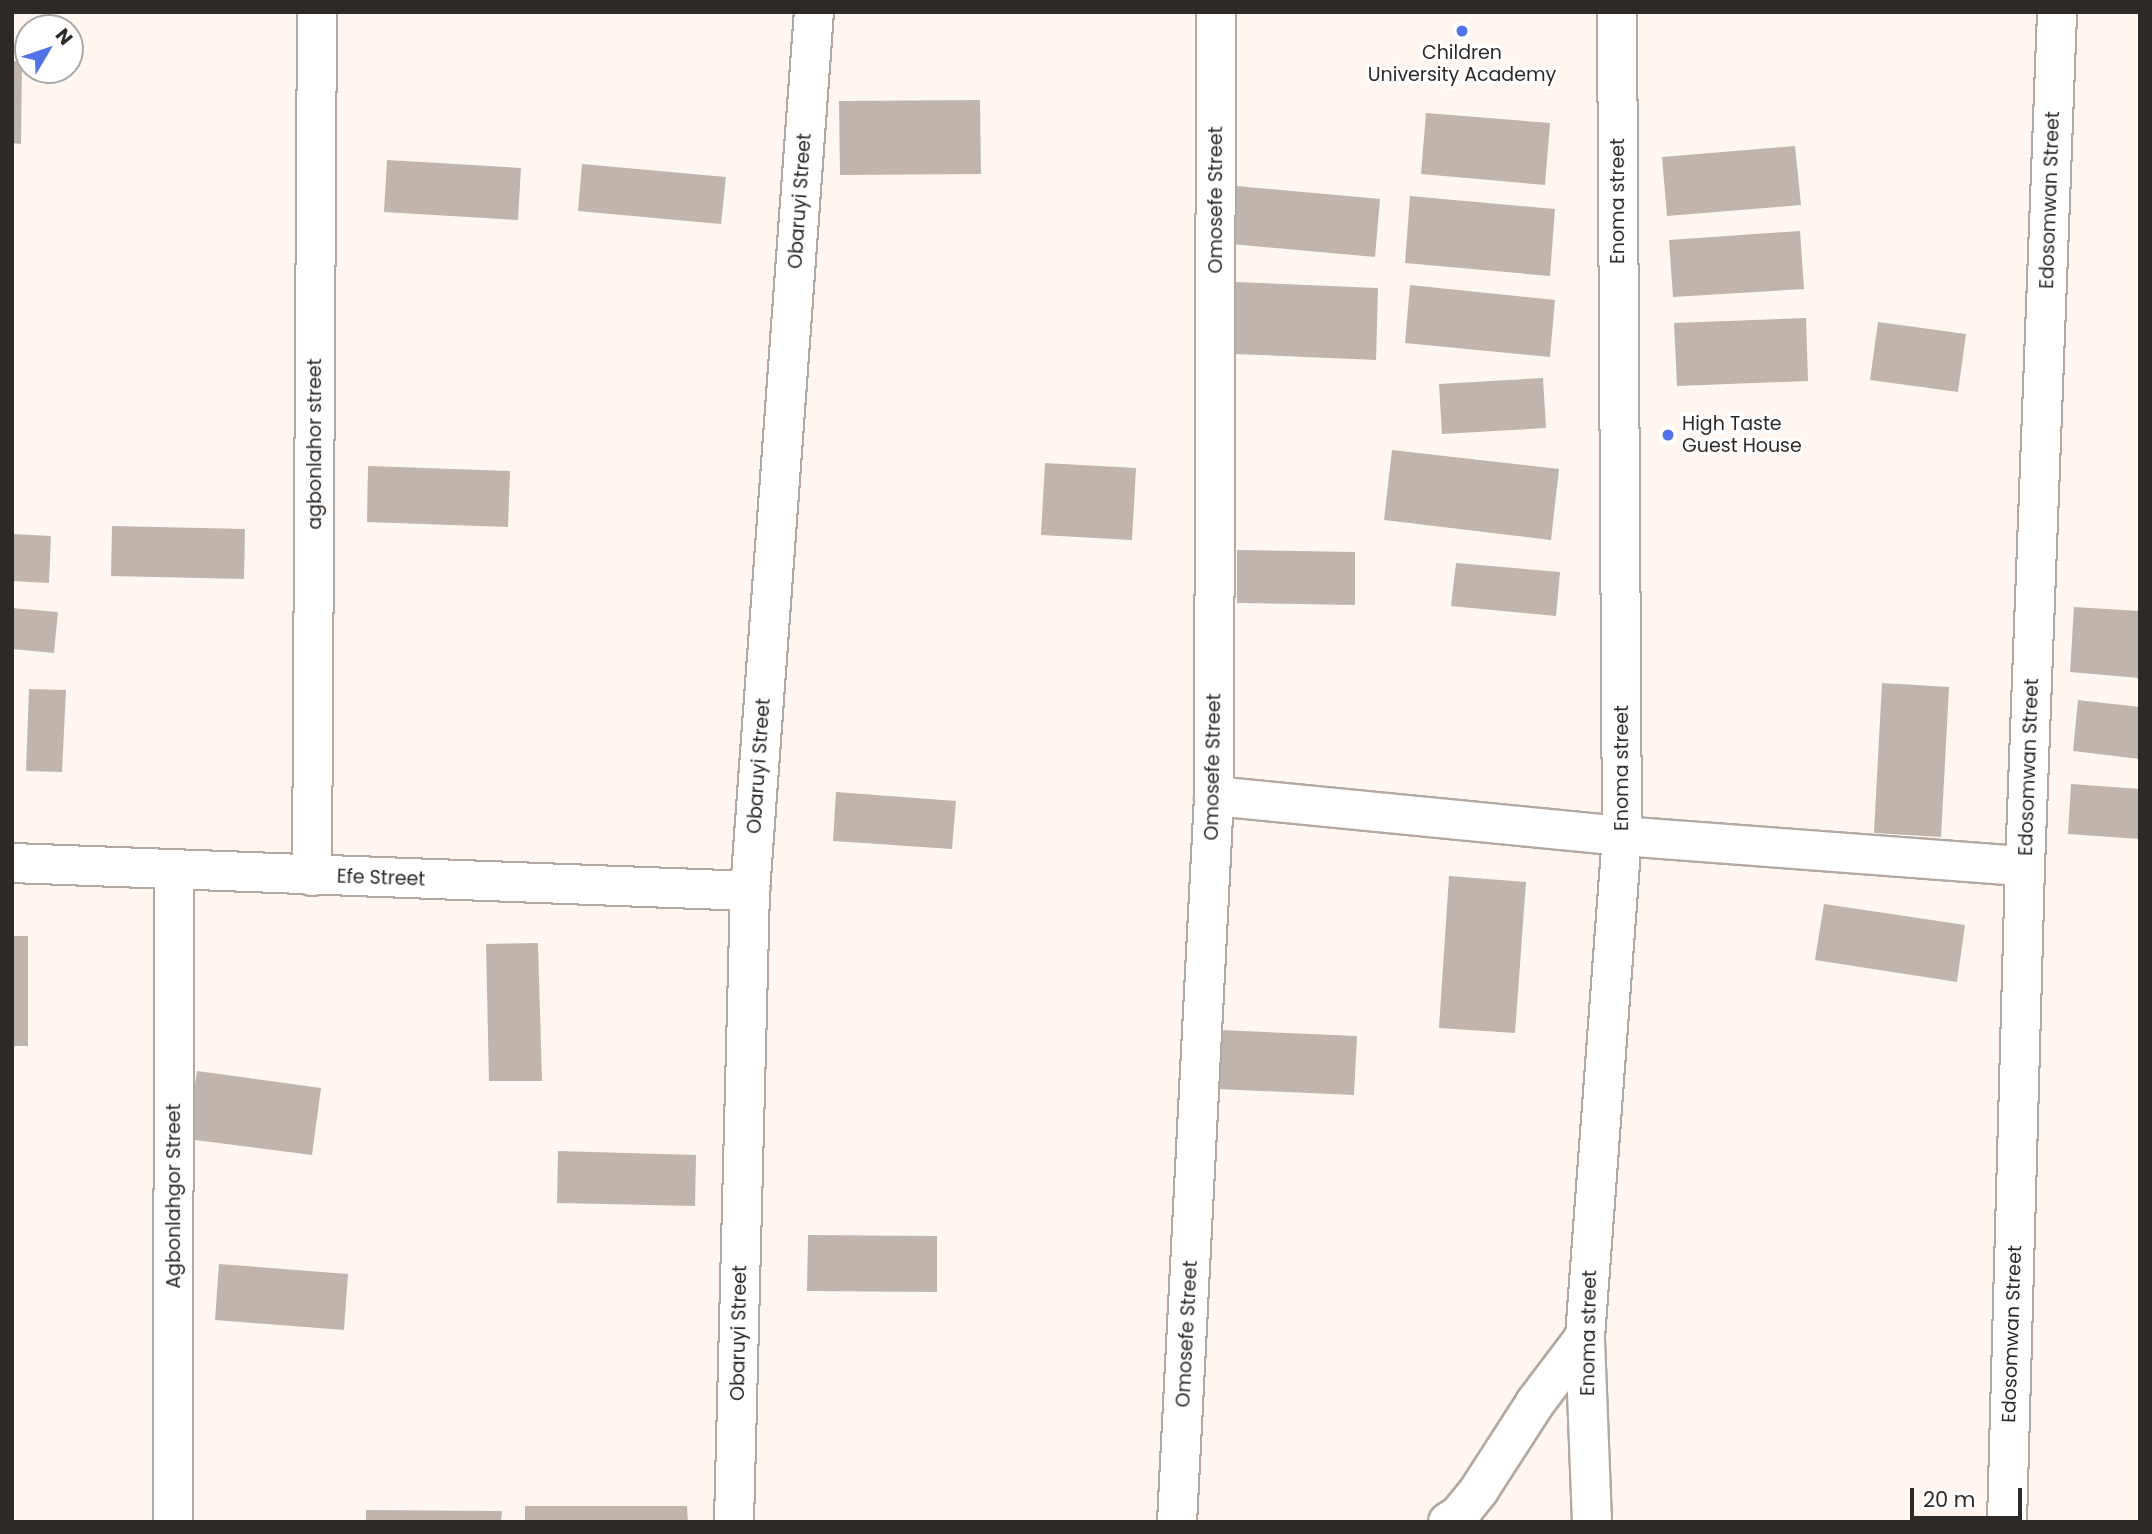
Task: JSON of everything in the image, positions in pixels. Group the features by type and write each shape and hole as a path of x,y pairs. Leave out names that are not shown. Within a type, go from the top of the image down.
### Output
{"street":[{"name":"agbonlahor street","path":"312,876 317,12"},
{"name":"Obaruyi Street","path":"734,1522 750,891 814,12"},
{"name":"Omosefe Street","path":"1177,1522 1214,796 1216,12"},
{"name":"Enoma street","path":"1592,1522 1585,1337 1622,836 1617,12"},
{"name":"Edosomwan Street","path":"2007,1522 2025,866 2057,12"},
{"path":"1214,796 1622,836 2025,866"},
{"name":"Efe Street","path":"12,863 750,891"},
{"name":"Agbonlahgor Street","path":"173,1522 174,870"},
{"path":"1448,1522 1459,1515 1479,1490 1535,1403 1585,1337"}],"building":[{"path":"14,61 14,84 22,84 21,144 12,143"},
{"path":"980,100 981,174 840,175 839,101"},
{"path":"1426,113 1550,123 1545,185 1421,174"},
{"path":"1795,146 1801,205 1667,216 1662,157"},
{"path":"387,160 521,168 518,220 384,212"},
{"path":"582,164 726,177 721,224 578,211"},
{"path":"1236,186 1380,199 1375,257 1231,244"},
{"path":"1410,196 1555,209 1550,276 1405,263"},
{"path":"1800,231 1804,289 1673,297 1669,240"},
{"path":"1236,282 1378,288 1376,360 1234,354"},
{"path":"1410,285 1555,300 1550,357 1405,343"},
{"path":"1806,318 1808,381 1677,386 1674,323"},
{"path":"1878,322 1966,334 1958,392 1870,380"},
{"path":"1543,378 1546,428 1442,434 1439,384"},
{"path":"1392,450 1559,469 1551,540 1384,520"},
{"path":"1045,463 1136,468 1132,540 1041,535"},
{"path":"368,466 510,471 508,527 367,522"},
{"path":"112,526 245,529 244,579 111,576"},
{"path":"12,534 51,536 49,583 12,581"},
{"path":"1237,550 1355,552 1355,605 1237,603"},
{"path":"1456,563 1560,572 1556,616 1451,606"},
{"path":"2074,607 2140,611 2140,678 2070,672"},
{"path":"12,608 58,612 54,653 12,649"},
{"path":"1882,683 1949,687 1941,837 1874,833"},
{"path":"29,689 66,690 62,772 26,771"},
{"path":"2078,700 2140,707 2140,759 2073,751"},
{"path":"2071,784 2140,789 2140,839 2068,834"},
{"path":"836,792 956,801 952,849 833,841"},
{"path":"1449,876 1526,882 1515,1033 1439,1028"},
{"path":"1824,904 1965,925 1957,982 1815,960"},
{"path":"12,936 28,936 28,1046 12,1046"},
{"path":"538,943 542,1081 489,1081 486,944"},
{"path":"1220,1030 1357,1036 1354,1095 1218,1089"},
{"path":"197,1071 321,1088 312,1155 187,1139"},
{"path":"558,1151 696,1155 695,1206 557,1203"},
{"path":"808,1235 937,1236 937,1292 807,1291"},
{"path":"219,1264 348,1274 344,1330 215,1320"},
{"path":"525,1506 687,1506 688,1522 525,1522"},
{"path":"366,1510 502,1511 501,1522 366,1522"}],"place":[{"name":"Children University Academy","path":"1462,31"},
{"name":"High Taste Guest House","path":"1668,435"}]}
